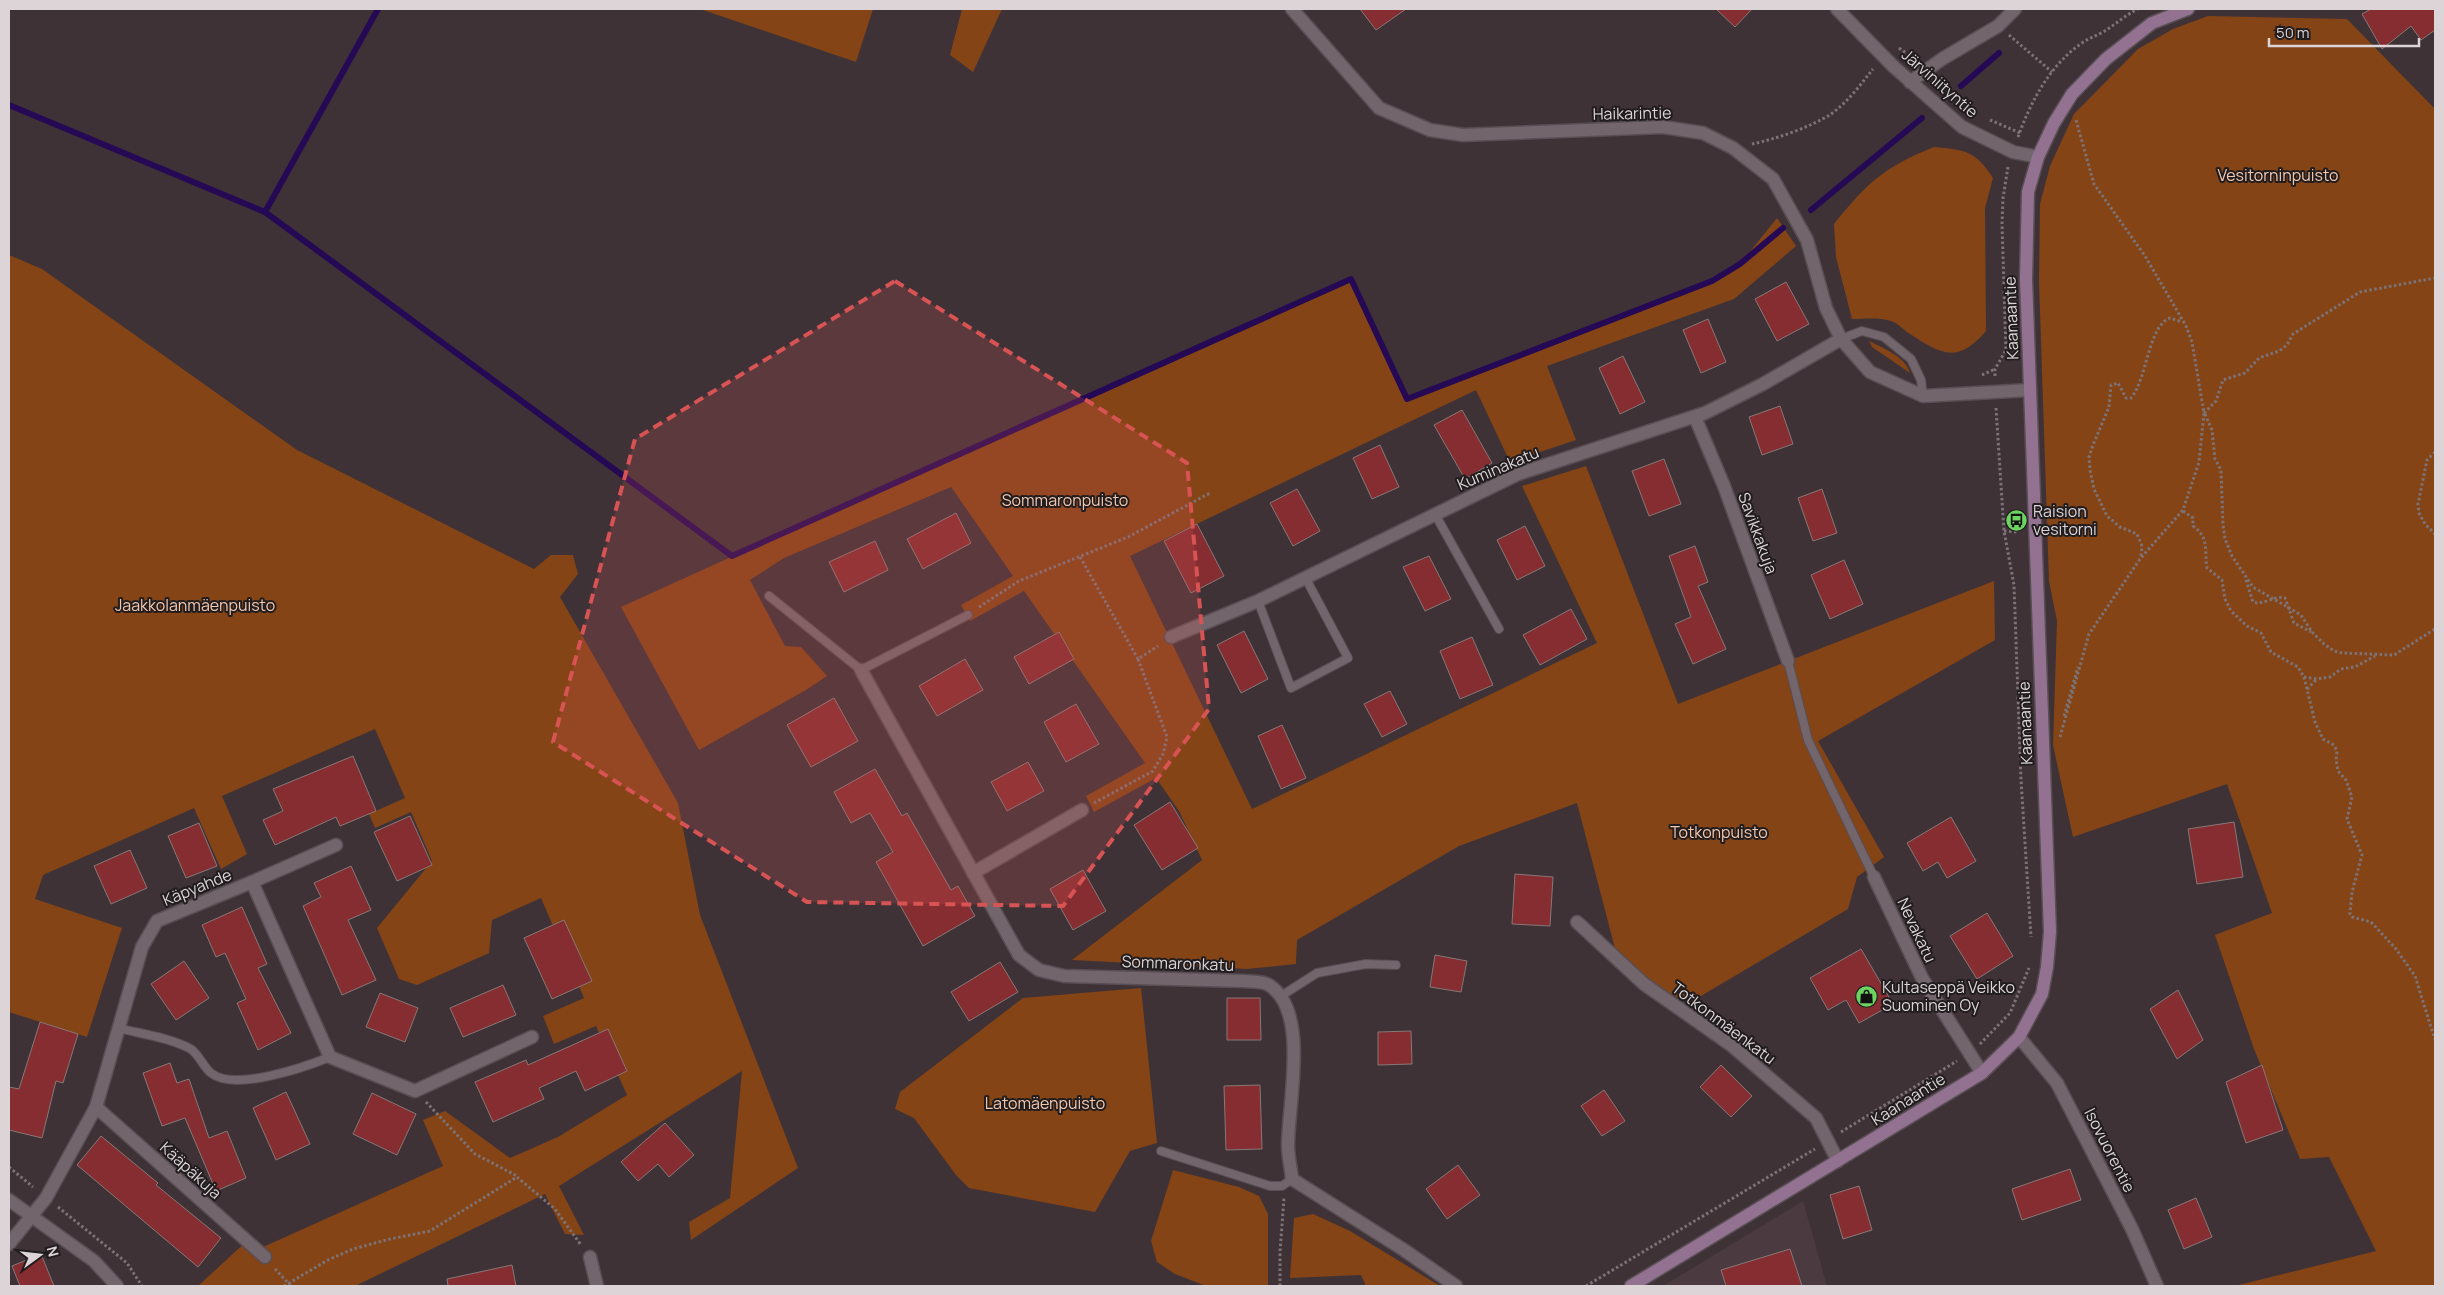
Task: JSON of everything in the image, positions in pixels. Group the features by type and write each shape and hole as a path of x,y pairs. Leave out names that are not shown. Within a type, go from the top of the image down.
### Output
{"street":[{"name":"Haikarintie","path":"1292,9 1379,108 1430,130 1463,135 1663,127 1703,133 1733,148 1773,179 1807,240 1826,308 1841,339 1870,372 1923,396 2030,390"},
{"name":"Järviniityntie","path":"1837,9 1910,82 1962,127 2013,152 2038,157"},
{"path":"1910,82 1926,70 1998,26 2015,9"},
{"name":"Kaanaantie","path":"1636,1285 1982,1073 2020,1037 2042,994 2047,968 2050,932 2030,390 2026,232 2028,192 2038,157 2054,123 2072,94 2106,59 2152,23 2188,9"},
{"name":"Kuminakatu","path":"1170,637 1258,601 1518,474 1695,417 1763,384 1841,339"},
{"name":"Savikkakuja","path":"1695,417 1724,486 1788,661"},
{"name":"Sommaronkatu","path":"861,670 1019,956 1039,970 1064,976 1243,981 1268,984 1281,996"},
{"path":"973,873 1082,810"},
{"path":"252,882 336,845"},
{"name":"Nevakatu","path":"1874,877 1922,978 1982,1073"},
{"name":"Käpyahde","path":"9,1244 32,1218 46,1198 96,1107 142,947 157,921 252,882 330,1057"},
{"name":"Totkonmäenkatu","path":"1577,922 1644,984 1731,1045 1816,1118 1838,1161"},
{"path":"1281,996 1291,1015 1294,1040 1288,1146 1292,1179 1404,1250 1456,1286"},
{"path":"330,1057 415,1091 532,1037"},
{"name":"Isovuorentie","path":"2020,1037 2058,1083 2132,1229 2157,1286"},
{"name":"Kääpäkuja","path":"96,1107 265,1258"},
{"path":"9,1200 94,1261 118,1286"},
{"path":"590,1256 597,1286"}],"lane":[{"path":"1841,339 1862,331 1884,337 1911,359 1921,380 1923,396"},
{"path":"1435,514 1499,629"},
{"path":"1258,601 1291,688 1348,658 1305,577"},
{"path":"769,596 861,670 968,615"},
{"path":"1788,661 1808,740 1874,877"},
{"path":"1281,996 1317,973 1366,964 1396,965"},
{"path":"118,1028 191,1048 212,1074 234,1080 259,1078 301,1069 330,1057"},
{"path":"1161,1151 1270,1186 1282,1186 1292,1179"}],"path":[{"path":"2032,942 2021,780 2014,584 2004,531 1995,393 1995,369 2006,350 2002,224 2006,174 2020,133 2036,96 2058,63 2083,42 2104,32 2123,16 2138,9"},
{"path":"1998,26 2052,72"},
{"path":"1752,144 1786,134 1831,114 1896,46 1909,53 1926,70"},
{"path":"2057,740 2089,634 2140,559 2183,510 2200,462 2204,414 2192,342 2186,326 2146,256 2094,184 2074,114 2072,94"},
{"path":"1986,119 2020,133"},
{"path":"1743,139 1758,150"},
{"path":"2204,414 2216,401 2223,380 2244,373 2260,358 2279,351 2287,345 2294,334 2360,292 2435,278"},
{"path":"2140,559 2142,546 2137,534 2120,527 2108,516 2100,503 2090,470 2089,458 2108,412 2110,385 2118,382 2126,398 2131,398 2138,387 2162,322 2170,318 2176,318 2186,326"},
{"path":"1980,376 1995,369"},
{"path":"2204,414 2212,430 2215,459 2221,470 2223,525 2232,556 2244,576 2258,590 2303,617 2312,632"},
{"path":"2435,452 2427,460 2418,504 2418,513 2435,534"},
{"path":"968,615 1019,581 1128,537 1210,493"},
{"path":"2183,510 2193,518 2193,526 2204,536 2207,545 2207,568 2222,580 2224,599 2231,611 2247,626 2261,633 2271,652 2298,667 2304,677 2315,722 2323,739 2334,745 2337,751 2338,772 2346,780 2352,797 2347,819 2362,855 2352,892 2350,914 2352,917 2371,922 2396,949 2415,976 2435,1040"},
{"path":"2004,531 2018,532 2017,520"},
{"path":"1080,557 1138,659 1167,737 1163,754 1153,771 1082,810"},
{"path":"2244,576 2250,598 2254,603 2283,597 2288,600 2295,624 2312,632 2334,651 2353,655 2399,653 2435,629"},
{"path":"2043,759 2059,741 2089,634"},
{"path":"1138,659 1170,637"},
{"path":"2304,677 2317,679 2330,677 2342,669 2355,667 2377,655"},
{"path":"2307,690 2317,679"},
{"path":"1586,1286 1969,1053 2010,1013 2031,961"},
{"path":"415,1091 475,1154 517,1177 555,1209 590,1256"},
{"path":"9,1167 127,1263 142,1286"},
{"path":"284,1286 290,1285 328,1260 353,1249 390,1238 430,1231 517,1177"},
{"path":"1280,1286 1282,1209 1285,1195 1292,1179"},
{"path":"265,1258 290,1285"}],"highlighted area":[{"path":"895,281 1187,463 1209,709 1063,906 807,902 553,742 635,439"}],"shaded area":[{"path":"1803,1201 1827,1286 1663,1286"}],"green space":[{"path":"700,9 873,9 856,62"},
{"path":"962,9 1002,9 973,72 950,55"},
{"name":"Vesitorninpuisto","path":"2208,16 2347,19 2435,109 2435,1286 2235,1286 2376,1251 2329,1157 2300,1159 2254,1049 2215,935 2272,913 2227,784 2073,837 2053,745 2057,621 2049,581 2039,281 2040,204 2050,166 2074,114 2138,49 2173,29"},
{"path":"1934,147 1954,149 1968,153 1981,162 1993,178 1985,208 1986,331 1966,349 1957,352 1948,352 1929,346 1891,321 1852,319 1836,257 1834,224 1857,197 1889,169"},
{"path":"1777,218 1796,246 1734,299 1547,366 1576,440 1510,462 1476,390 1130,556 1252,809 1597,643 1522,486 1586,466 1678,704 1994,581 1995,640 1818,741 1884,857 1857,877 1848,909 1689,1003 1650,984 1618,960 1577,803 1459,846 1297,940 1296,964 1247,969 1072,960 1202,860 1179,811 1156,778 1094,812 1086,796 1145,763 1024,591 970,621 961,605 1013,576 951,487 784,558 750,580 785,646 801,647 827,676 806,690 699,750 621,607 953,456 1351,279 1408,399 1712,281 1740,264"},
{"name":"Jaakkolanmäenpuisto","path":"9,255 42,269 297,450 534,569 551,555 573,555 578,574 560,597 678,803 700,915 798,1168 691,1240 689,1222 730,1198 742,1071 559,1186 584,1235 565,1234 545,1194 355,1286 198,1286 249,1239 261,1248 443,1166 423,1120 445,1111 510,1158 558,1137 627,1095 596,1026 554,1044 543,1016 584,998 541,898 492,920 489,953 417,985 399,979 377,928 432,861 411,812 375,828 369,814 405,798 375,729 222,796 247,854 221,869 194,808 43,875 35,899 122,928 87,1037 9,1012"},
{"path":"1869,341 1899,358 1908,367 1910,373 1872,347"},
{"name":"Latomäenpuisto","path":"1141,988 1157,1143 1130,1151 1095,1212 969,1188 956,1175 914,1118 895,1109 900,1092 1023,998"},
{"path":"1173,1170 1239,1187 1259,1196 1268,1214 1268,1286 1206,1286 1175,1274 1157,1262 1151,1241"},
{"path":"1313,1214 1350,1231 1440,1286 1366,1286 1361,1275 1290,1278 1294,1218"}],"building":[{"path":"1360,9 1406,9 1376,30"},
{"path":"1716,9 1752,9 1735,27"},
{"path":"2371,9 2435,9 2435,30 2421,40 2411,26 2382,49 2362,14"},
{"path":"1786,282 1809,324 1777,341 1755,299"},
{"path":"1708,319 1726,362 1701,373 1683,330"},
{"path":"1623,356 1645,402 1620,414 1599,368"},
{"path":"1780,406 1793,444 1762,455 1749,417"},
{"path":"1462,410 1492,463 1465,479 1434,425"},
{"path":"1380,445 1399,487 1372,499 1353,458"},
{"path":"1664,459 1681,504 1649,516 1632,471"},
{"path":"1297,489 1320,531 1293,546 1270,503"},
{"path":"1822,489 1837,533 1813,541 1798,498"},
{"path":"956,513 971,543 923,569 907,539"},
{"path":"1197,524 1224,576 1191,593 1164,541"},
{"path":"1525,526 1545,566 1517,580 1497,540"},
{"path":"875,541 888,570 844,592 829,562"},
{"path":"1695,546 1708,582 1698,586 1726,649 1693,664 1675,624 1691,617 1669,556"},
{"path":"1429,556 1451,599 1425,611 1403,567"},
{"path":"1844,560 1863,604 1830,619 1811,575"},
{"path":"1571,609 1587,639 1540,665 1523,635"},
{"path":"1244,631 1268,679 1241,693 1217,645"},
{"path":"1059,632 1074,659 1029,684 1014,657"},
{"path":"1472,637 1493,685 1460,699 1440,651"},
{"path":"965,659 983,690 937,716 919,686"},
{"path":"1390,691 1407,724 1382,737 1364,704"},
{"path":"834,698 858,741 811,767 787,725"},
{"path":"1076,704 1099,744 1066,762 1044,722"},
{"path":"1282,725 1306,778 1281,789 1258,736"},
{"path":"353,756 376,811 340,826 336,817 275,845 263,820 283,811 273,789"},
{"path":"1028,762 1044,791 1007,811 991,782"},
{"path":"875,769 902,816 907,813 951,890 958,886 975,916 923,946 876,862 893,852 870,813 851,823 834,792"},
{"path":"1170,802 1198,848 1162,870 1134,825"},
{"path":"410,816 432,865 397,881 374,832"},
{"path":"1951,817 1976,861 1947,878 1938,862 1923,871 1907,843"},
{"path":"2234,822 2243,877 2197,884 2188,829"},
{"path":"199,823 217,866 186,878 168,836"},
{"path":"130,850 147,888 111,904 94,866"},
{"path":"351,866 371,910 348,920 376,980 342,995 303,906 321,897 314,883"},
{"path":"1083,870 1106,911 1073,930 1050,889"},
{"path":"1515,874 1553,877 1550,926 1512,924"},
{"path":"242,907 267,964 258,968 291,1033 258,1050 237,1003 246,999 225,953 216,957 202,925"},
{"path":"1987,913 2013,956 1977,979 1950,936"},
{"path":"564,920 592,981 552,999 524,938"},
{"path":"1861,949 1893,1004 1859,1023 1846,1000 1828,1010 1810,978"},
{"path":"1435,955 1467,961 1461,992 1430,987"},
{"path":"184,961 209,998 176,1020 151,984"},
{"path":"1000,962 1018,992 969,1021 951,992"},
{"path":"503,985 516,1015 463,1037 450,1008"},
{"path":"2178,990 2203,1040 2177,1059 2150,1009"},
{"path":"380,993 418,1008 405,1042 366,1027"},
{"path":"1227,998 1260,998 1261,1040 1227,1040"},
{"path":"40,1022 78,1034 63,1083 56,1081 42,1138 9,1130 9,1087 19,1089"},
{"path":"608,1029 627,1071 585,1091 576,1071 539,1088 544,1099 493,1122 475,1082 526,1060 528,1065"},
{"path":"1411,1031 1412,1064 1378,1065 1378,1032"},
{"path":"170,1063 177,1083 189,1079 209,1138 227,1131 246,1178 216,1191 185,1118 162,1126 143,1073"},
{"path":"1721,1065 1752,1096 1731,1117 1700,1087"},
{"path":"2262,1065 2283,1130 2246,1143 2226,1082"},
{"path":"1260,1085 1262,1149 1226,1150 1224,1086"},
{"path":"1604,1090 1625,1121 1602,1136 1581,1106"},
{"path":"286,1092 310,1144 276,1160 253,1108"},
{"path":"372,1093 416,1114 397,1155 353,1134"},
{"path":"665,1123 694,1155 669,1177 658,1164 638,1181 621,1162"},
{"path":"101,1136 158,1183 156,1185 221,1238 198,1267 77,1165"},
{"path":"1458,1165 1480,1195 1447,1219 1426,1189"},
{"path":"2070,1169 2081,1200 2022,1220 2012,1189"},
{"path":"1859,1186 1872,1230 1843,1239 1830,1195"},
{"path":"2196,1198 2212,1237 2184,1249 2168,1210"},
{"path":"1790,1249 1802,1286 1726,1286 1721,1270"},
{"path":"41,1254 54,1286 20,1286 12,1266"},
{"path":"512,1265 516,1286 448,1286 447,1279"}],"waterway":[{"path":"265,212 378,9"},
{"path":"1961,86 1999,53"},
{"path":"9,105 265,212 732,556 1351,279 1407,399 1712,281 1740,264 1783,228"},
{"path":"1811,210 1922,118"}],"place":[{"name":"Raision vesitorni","path":"2017,520"},
{"name":"Kultaseppä Veikko Suominen Oy","path":"1866,996"}],"park label":[{"name":"Sommaronpuisto","path":"1065,500"},
{"name":"Totkonpuisto","path":"1719,832"}]}
